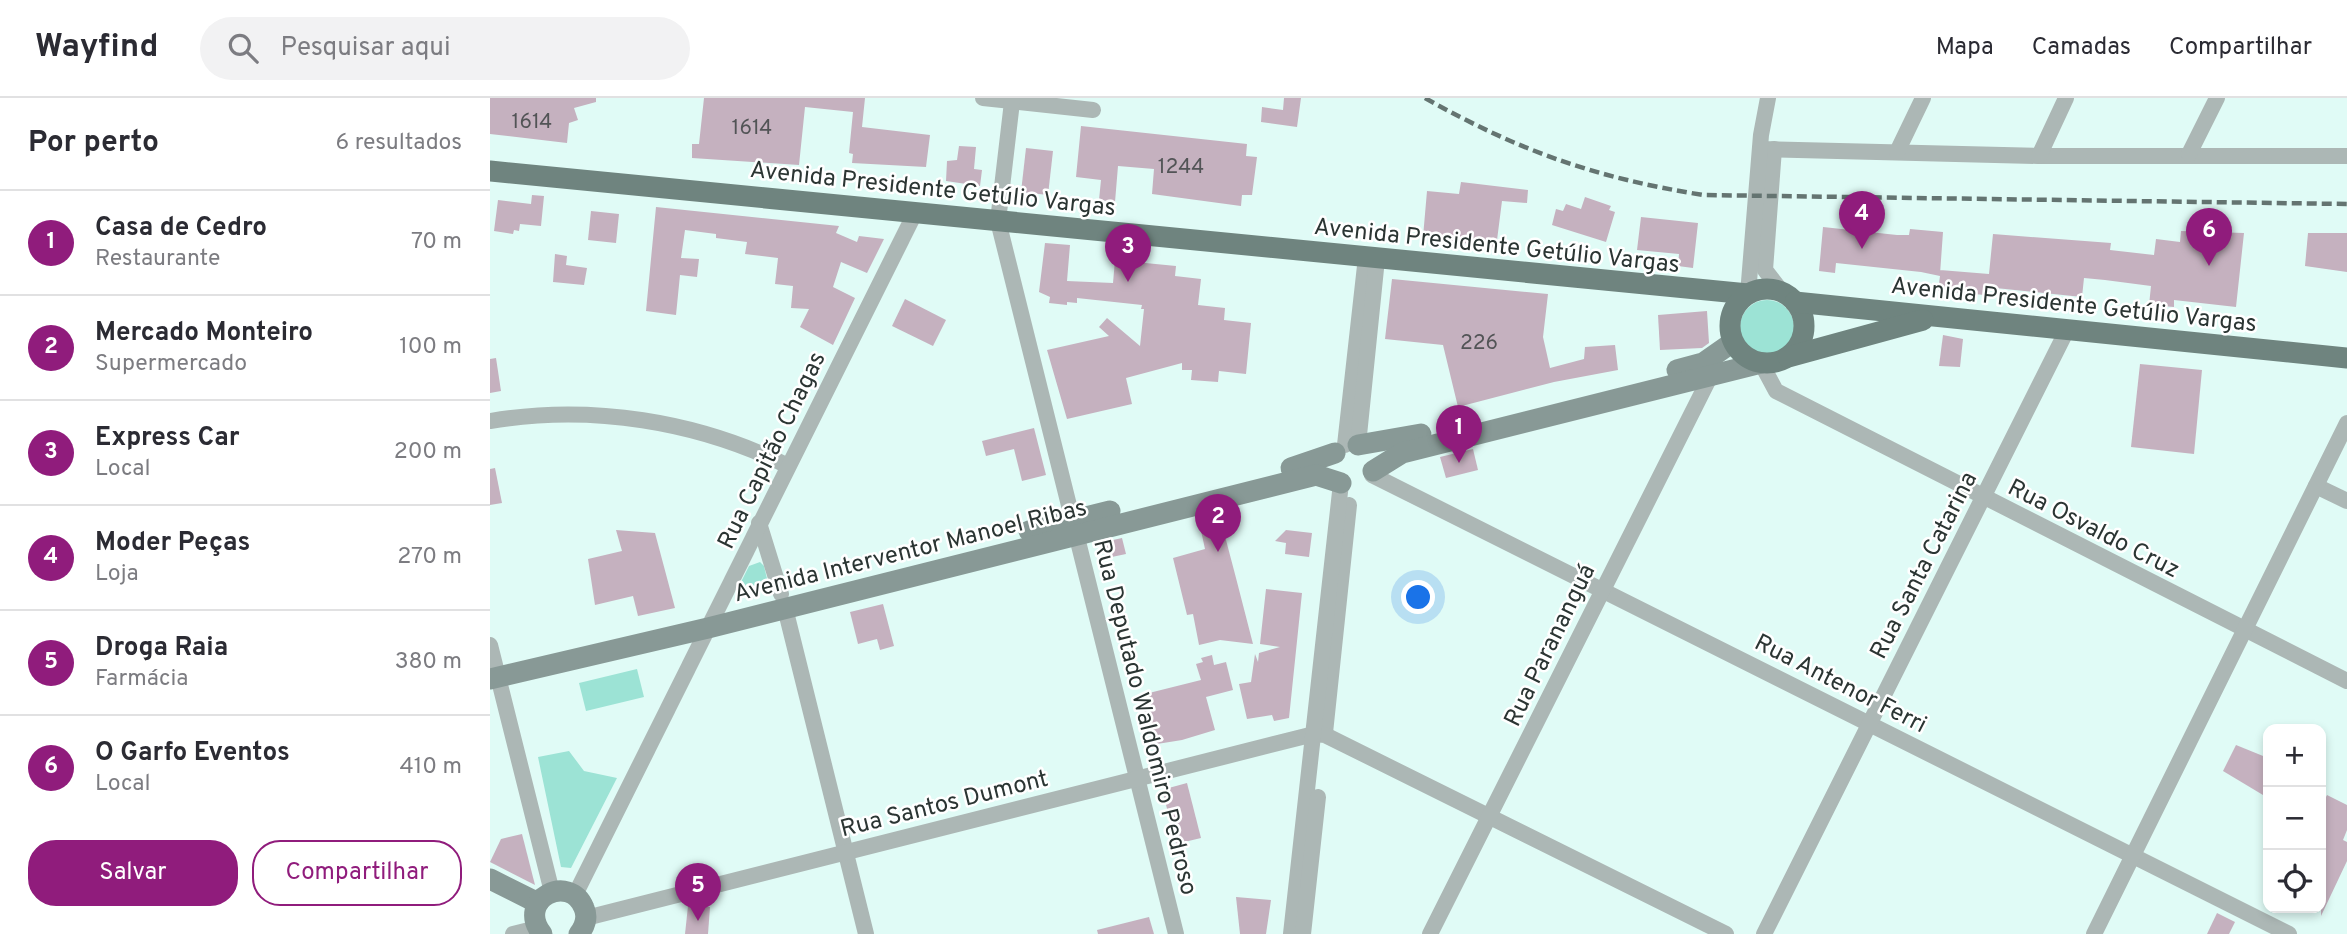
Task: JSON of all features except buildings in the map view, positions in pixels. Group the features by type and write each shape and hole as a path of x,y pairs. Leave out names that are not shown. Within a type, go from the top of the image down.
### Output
{"main road":[{"name":"Avenida Presidente Getúlio Vargas","path":"490,170 1704,292 1748,294"},
{"path":"1788,357 1799,346 1804,331 1802,316 1788,297 1768,289 1748,294 1736,306 1731,334 1742,354 1761,363 1775,363 1935,316"},
{"name":"Avenida Presidente Getúlio Vargas","path":"1704,292 1731,334"},
{"name":"Avenida Presidente Getúlio Vargas","path":"1788,297 1935,316 2347,358"}],"street":[{"path":"983,98 1093,110"},
{"path":"1768,98 1766,270 1788,297"},
{"path":"1897,152 1923,98"},
{"path":"2039,156 2066,98"},
{"path":"2189,154 2217,98"},
{"name":"Rua Deputado Waldomiro Pedroso","path":"1012,102 998,221 1176,934"},
{"path":"1767,149 2039,156 2347,156"},
{"path":"1748,294 1767,149"},
{"name":"Rua Capitão Chagas","path":"575,895 915,213"},
{"path":"1291,934 1304,872 1346,485 1332,469 1346,448 1372,258"},
{"name":"Rua Santa Catarina","path":"1764,934 2067,330"},
{"name":"Avenida Interventor Manoel Ribas","path":"1372,473 1402,453 1495,422 1703,363 1731,334"},
{"name":"Avenida Interventor Manoel Ribas","path":"493,668 712,620 1075,527 1313,462 1346,448 1495,422 1710,377 1761,363"},
{"name":"Rua Osvaldo Cruz","path":"1761,363 1776,391 1982,498 2347,681"},
{"name":"Rua Parananguá","path":"1430,934 1601,589 1710,377"},
{"path":"490,421 568,415 641,420 695,430 733,441 788,466"},
{"path":"2094,934 2347,423"},
{"path":"1346,448 1371,455 1372,473 1363,484 1346,485"},
{"name":"Rua Antenor Ferri","path":"1372,473 2289,934"},
{"name":"Avenida Interventor Manoel Ribas","path":"1075,527 1316,475 1346,485"},
{"path":"2316,486 2347,501"},
{"path":"759,523 783,601 866,934"},
{"path":"493,668 541,915"},
{"path":"1320,735 1726,934"},
{"name":"Rua Santos Dumont","path":"586,929 845,851 1320,735"},
{"path":"1303,934 1304,872"},
{"path":"490,879 541,915"},
{"path":"490,894 541,915"},
{"path":"513,934 575,895 583,905 586,929"}],"green space":[{"path":"1772,300 1782,304 1790,312 1794,327 1790,342 1782,350 1762,354 1752,350 1744,342 1740,322 1744,312 1752,304"},
{"path":"760,562 764,566 769,587 738,596 737,590 749,566"},
{"path":"637,669 644,697 586,711 579,683"},
{"path":"569,751 584,771 617,778 571,868 561,867 538,757"}],"railway":[{"path":"1425,98 1493,133 1559,160 1628,180 1703,195 2347,204"}],"place":[{"name":"Moder Peças","path":"1862,249"},
{"name":"O Garfo Eventos","path":"2209,266"},
{"name":"Express Car","path":"1128,282"},
{"name":"Casa de Cedro","path":"1459,463"},
{"name":"Mercado Monteiro","path":"1218,552"},
{"name":"Droga Raia","path":"698,921"}]}
